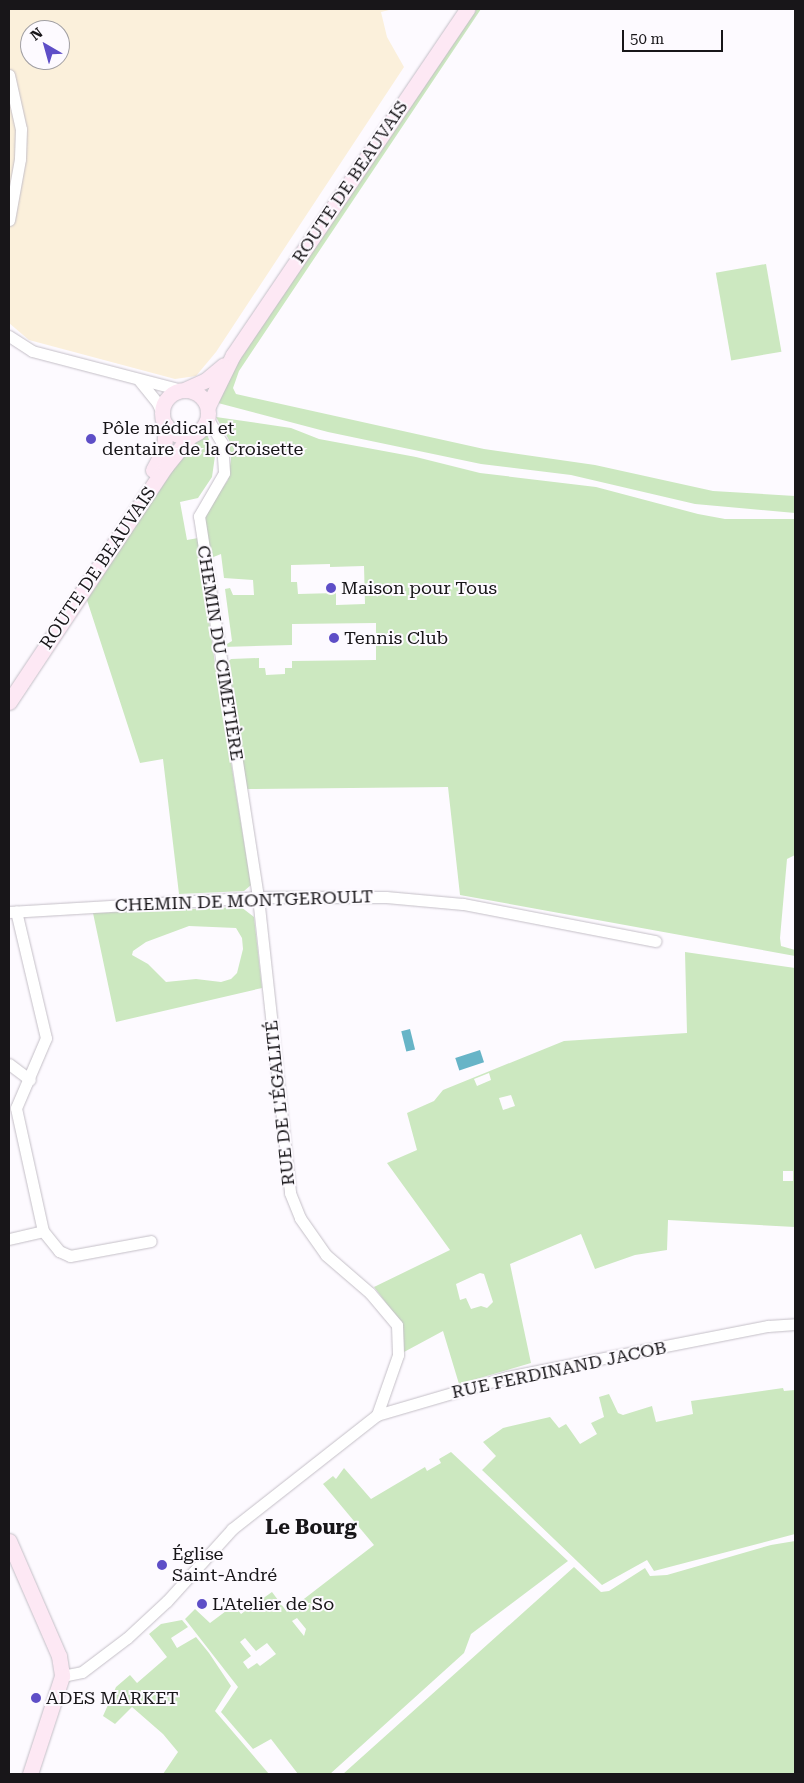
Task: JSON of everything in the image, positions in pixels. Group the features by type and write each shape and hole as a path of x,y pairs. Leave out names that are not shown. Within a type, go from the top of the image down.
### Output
{"main road":[{"name":"ROUTE DE BEAUVAIS","path":"208,412 233,355 467,9"},
{"name":"ROUTE DE BEAUVAIS","path":"184,390 212,376 233,355"},
{"path":"184,390 201,396 208,412 202,429 191,435 178,435 164,419 168,398 184,390"},
{"name":"ROUTE DE BEAUVAIS","path":"9,688 161,457 165,446 164,419"},
{"name":"ROUTE DE BEAUVAIS","path":"9,702 134,512 191,435"},
{"path":"9,1541 59,1656 62,1676 30,1774"}],"street":[{"path":"9,75 21,129 20,159 9,220"},
{"path":"9,336 32,351 184,390"},
{"path":"139,380 157,402 164,419"},
{"name":"CHEMIN DU CIMETIÈRE","path":"208,412 222,443 224,473 199,516 258,897"},
{"name":"CHEMIN DE MONTGEROULT","path":"13,911 258,897 386,897 439,901 655,941"},
{"name":"RUE DE L'ÉGALITÉ","path":"258,897 290,1193 300,1218 326,1255 370,1293 397,1325 398,1355 376,1416"},
{"path":"13,911 46,1038 30,1080 16,1108 43,1231 58,1251 70,1256 151,1241"},
{"path":"9,1064 30,1080"},
{"path":"9,1239 43,1231"},
{"name":"RUE FERDINAND JACOB","path":"62,1676 82,1672 127,1638 167,1601 232,1529 376,1416 516,1375 760,1328 795,1324"}],"shaded area":[{"path":"9,9 393,9 381,12 387,37 404,67 216,352 196,376 175,379 29,340 9,323"}],"green space":[{"path":"475,9 481,9 239,371 233,388 236,394 484,449 595,465 713,491 795,496 795,513 695,504 571,475 481,464 328,432 218,403 223,383"},
{"path":"766,264 781,352 731,361 716,273"},
{"path":"216,417 291,428 319,439 416,457 480,473 596,487 698,514 725,519 795,519 795,855 787,859 780,938 781,946 795,950 795,956 460,895 448,787 247,789 227,663 231,659 259,658 259,668 265,668 266,675 285,674 285,668 292,668 292,661 376,660 376,623 292,624 292,645 222,647 232,641 225,589 230,588 233,595 254,595 253,580 224,578 221,554 211,558 203,516 228,480 231,459 229,440","holes":["330,564 330,567 364,566 365,604 336,605 336,593 298,594 297,582 291,582 291,565"]},
{"path":"207,434 215,456 212,477 198,498 180,502 187,540 198,538 215,664 251,885 244,891 179,894 163,759 140,763 85,594 175,460"},
{"path":"241,907 254,917 262,988 116,1022 93,913","holes":["189,926 236,928 242,938 243,949 237,973 231,979 221,982 196,979 166,982 148,964 132,955 133,951 146,942"]},
{"path":"685,952 795,968 795,1227 668,1220 667,1250 635,1255 595,1269 581,1234 510,1264 531,1363 459,1384 443,1331 404,1352 402,1324 374,1287 450,1250 387,1163 417,1150 407,1113 434,1101 443,1090 564,1041 687,1033","holes":["489,1073 491,1080 477,1086 474,1079","511,1095 515,1106 503,1110 499,1098","783,1171 793,1171 793,1181 783,1181","480,1273 484,1274 493,1302 487,1308 481,1306 471,1309 466,1298 460,1300 456,1284"]},
{"path":"783,1388 784,1391 795,1390 795,1534 654,1571 647,1560 602,1585 482,1470 496,1456 483,1442 503,1428 550,1417 559,1428 566,1424 580,1444 597,1434 591,1423 604,1417 599,1397 609,1394 618,1413 623,1415 652,1406 656,1422 693,1414 691,1401"},
{"path":"451,1452 568,1561 471,1634 464,1653 330,1774 298,1774 271,1739 253,1749 221,1712 238,1687 185,1619 195,1609 210,1623 234,1605 241,1614 272,1592 287,1612 374,1545 323,1484 333,1476 336,1479 344,1468 371,1499 425,1467 427,1471 441,1463 439,1459","holes":["297,1618 306,1629 304,1636 292,1621","245,1638 256,1651 267,1643 276,1654 260,1666 257,1663 248,1669 243,1662 251,1656 240,1642"]},
{"path":"795,1541 795,1774 343,1774 574,1567 601,1592 609,1591 645,1568 650,1576 667,1575 771,1545"},
{"path":"182,1620 188,1627 171,1638 177,1648 196,1637 209,1653 231,1686 215,1711 269,1774 163,1774 178,1752 163,1734 132,1707 115,1724 103,1716 116,1687 130,1675 137,1683 167,1657 149,1634 161,1624"}],"water":[{"path":"410,1029 415,1049 406,1052 401,1031"},
{"path":"480,1050 484,1062 459,1070 455,1058"}],"place":[{"name":"Pôle médical et dentaire de la Croisette","path":"91,439"},
{"name":"Maison pour Tous","path":"331,588"},
{"name":"Tennis Club","path":"334,638"},
{"name":"Église Saint-André","path":"162,1565"},
{"name":"L'Atelier de So","path":"202,1604"},
{"name":"ADES MARKET","path":"36,1698"}],"district":[{"name":"Le Bourg","path":"311,1527"}]}
